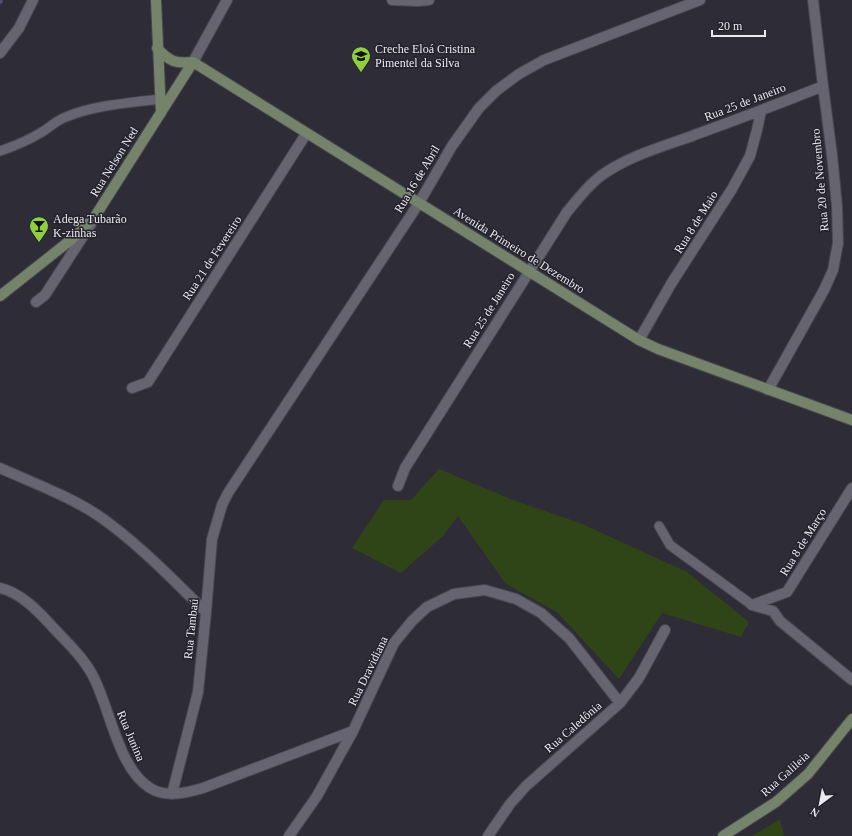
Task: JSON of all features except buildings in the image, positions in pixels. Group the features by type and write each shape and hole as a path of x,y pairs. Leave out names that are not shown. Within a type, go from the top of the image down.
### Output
{"street":[{"path":"0,53 19,28 33,0"},
{"path":"156,0 161,113"},
{"path":"157,48 174,62 193,62 227,0"},
{"path":"392,0 429,0"},
{"name":"Rua 16 de Abril","path":"242,472 419,202 452,146 479,108 496,91 519,74 544,60 700,0"},
{"name":"Rua 20 de Novembro","path":"768,390 824,290 833,270 838,243 837,206 832,155 814,0"},
{"name":"Rua Nelson Ned","path":"36,302 45,295 193,62"},
{"name":"Avenida Primeiro de Dezembro","path":"193,62 306,134 419,202 639,340 658,349 852,420"},
{"name":"Rua 25 de Janeiro","path":"398,486 405,468 567,212 584,192 601,176 619,164 640,155 823,86"},
{"name":"Rua 8 de Maio","path":"639,340 671,284 732,189 750,156 760,111"},
{"name":"Rua 21 de Fevereiro","path":"132,388 148,382 306,134"},
{"path":"0,296 83,229 94,218"},
{"path":"0,468 64,497 98,516 128,537 206,612"},
{"name":"Rua Tambaú","path":"172,794 198,692 212,539 222,505 242,472"},
{"name":"Rua 8 de Março","path":"752,605 787,592 852,488"},
{"name":"Rua Junina","path":"0,588 11,592 28,603 43,616 79,654 93,676 122,752 134,774 149,788 172,794 185,793 203,788 353,731"},
{"name":"Rua Dravidiana","path":"289,836 317,796 353,731 394,643 426,607 454,594 485,590 516,599 541,613 569,638 620,704"},
{"path":"752,605 773,611 780,621 852,680"},
{"name":"Rua Caledônia","path":"488,836 510,804 526,786 620,704 639,678 665,630"},
{"name":"Rua Galileia","path":"723,836 776,802 808,774 852,719"}],"lane":[{"path":"0,151 22,143 43,132 65,117 90,110 160,99"},
{"path":"660,526 670,545 752,605"}],"green space":[{"path":"439,469 513,500 580,523 687,572 749,622 741,637 662,613 619,679 558,613 505,583 458,516 443,536 401,573 352,548 384,500 411,500"},
{"path":"780,819 784,836 752,836"}],"place":[{"name":"Creche Eloá Cristina Pimentel da Silva","path":"361,73"},
{"name":"Adega Tubarão K-zinhas","path":"39,243"}]}
